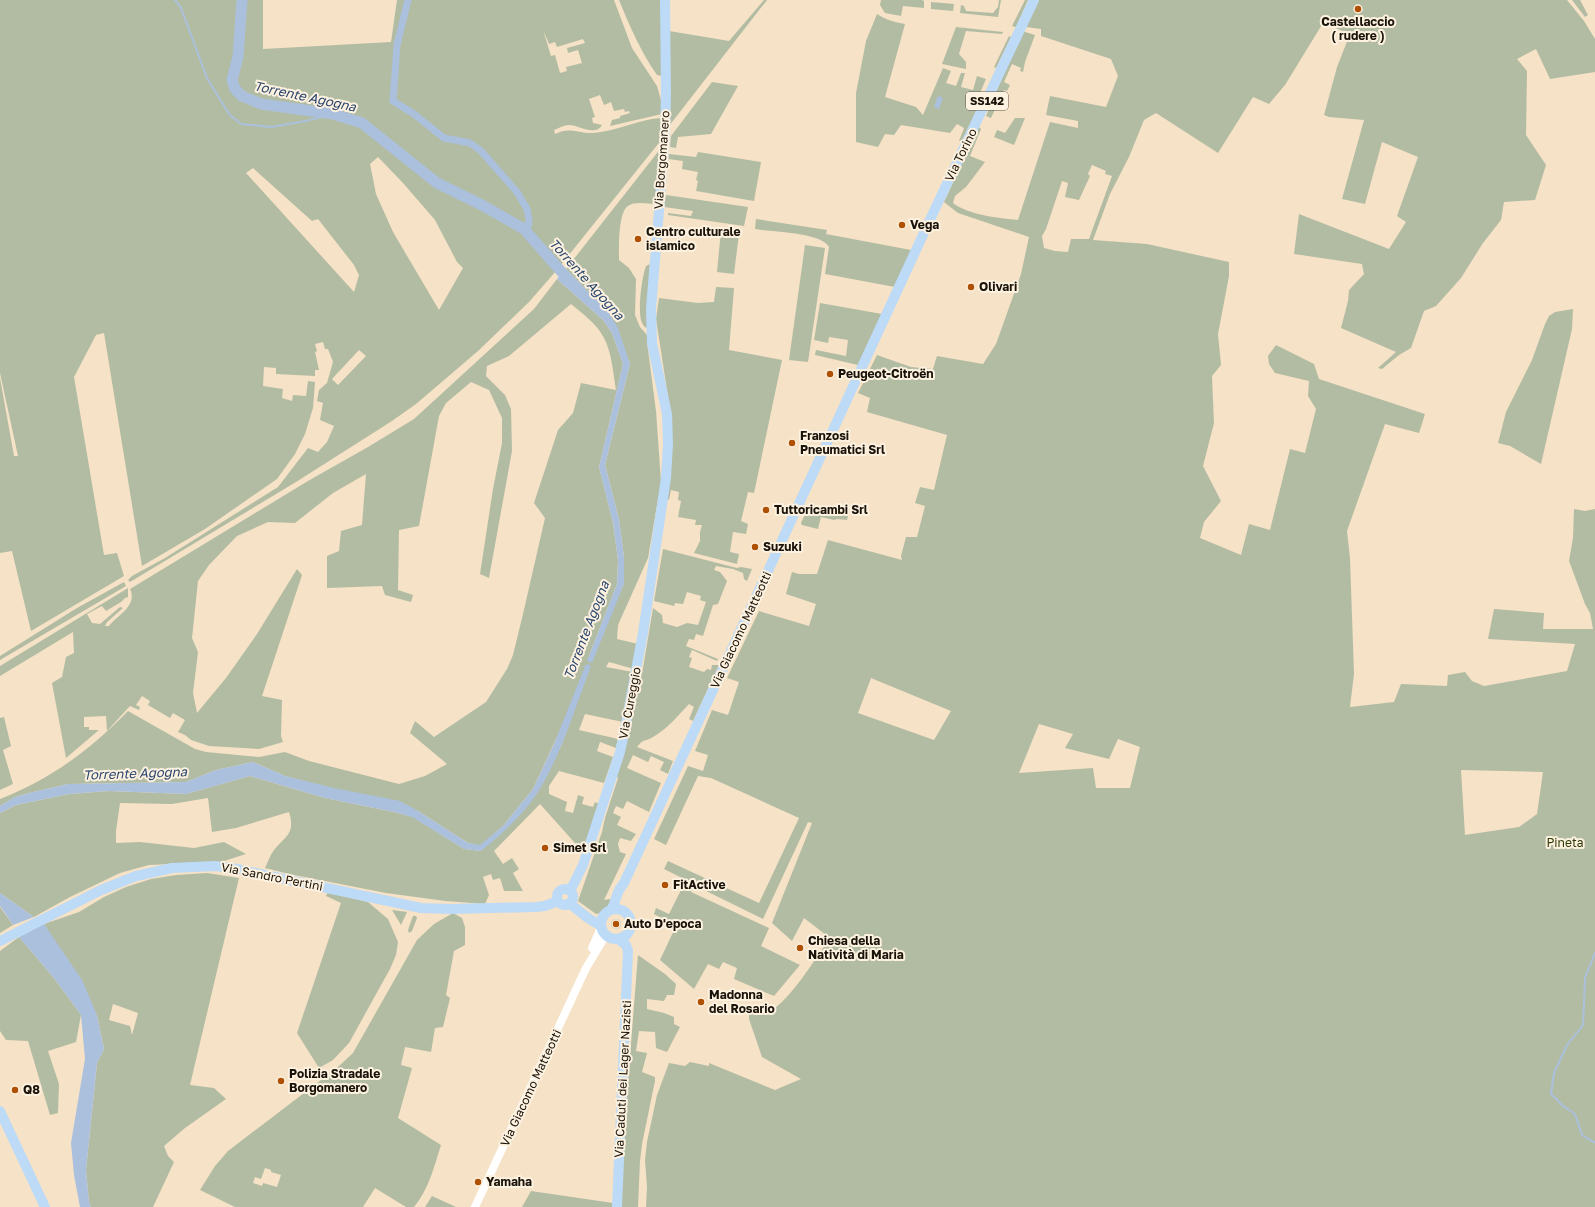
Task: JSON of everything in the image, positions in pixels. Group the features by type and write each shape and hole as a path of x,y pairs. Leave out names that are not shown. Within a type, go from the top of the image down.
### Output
{"main road":[{"name":"Via Borgomanero","path":"661,508 667,463 667,414 652,343 651,309 665,138 665,0"},
{"name":"Via Torino","path":"939,202 1034,0"},
{"name":"Via Giacomo Matteotti","path":"616,909 621,899 624,883 939,202"},
{"name":"Via Cureggio","path":"570,892 583,865 620,752 643,633 661,508"},
{"name":"Via Sandro Pertini","path":"4,939 102,890 136,876 172,868 200,866 232,868 414,907 452,909 536,907 545,906 558,901"},
{"path":"569,903 572,897 570,892 566,889 560,890 557,895 558,901 563,904 569,903 588,918 603,927 613,938 618,939 626,945 628,951"},
{"path":"603,927 606,913 616,909 625,912 630,917 631,924 629,931 618,939"},
{"name":"Via Caduti dei Lager Nazisti","path":"617,1207 628,951 630,950 629,931"},
{"path":"0,1111 45,1207"}],"street":[{"name":"Via Giacomo Matteotti","path":"475,1207 586,968 590,952 603,927"}],"green space":[{"path":"0,0 263,0 263,49 391,42 397,0 614,0 632,48 657,86 663,107 662,114 610,126 612,120 630,113 629,111 625,112 624,109 614,111 611,102 604,105 600,95 589,99 595,117 592,118 593,123 602,125 599,128 595,130 587,130 573,125 567,125 554,130 555,134 570,130 589,133 603,132 645,120 662,118 662,139 556,271 529,302 478,351 416,404 296,482 130,582 128,580 132,576 165,558 278,487 308,448 318,452 327,442 334,426 320,420 323,403 317,401 319,390 327,383 333,362 328,349 325,349 323,342 315,344 317,351 315,352 319,370 315,370 315,376 276,374 276,368 264,367 263,386 283,389 282,398 292,401 293,395 306,396 308,381 315,382 313,408 305,434 295,454 277,479 205,529 142,566 104,333 96,335 74,377 104,555 117,553 124,576 31,631 12,551 0,553 0,378 14,456 18,456 0,373","holes":["543,30 549,44 555,42 557,47 583,39 585,43 567,48 568,53 578,50 582,63 566,67 567,71 560,73 555,55 551,56","378,157 403,183 435,220 457,262 463,268 439,310 393,232 376,194 370,164","253,168 312,221 318,219 354,265 359,275 354,292 246,173","359,350 366,356 338,385 332,379"]},
{"path":"619,0 661,0 662,76 657,75 646,57"},
{"path":"764,0 767,0 669,126 669,31 729,41"},
{"path":"881,0 922,0 924,1 924,8 903,6 901,16 885,13 880,5"},
{"path":"999,0 1001,0 998,17 960,13 961,5 964,6 966,11 993,13 998,7"},
{"path":"1025,0 1028,0 1016,27 1012,26"},
{"name":"Pineta","path":"1039,0 1567,0 1584,21 1595,39 1595,72 1550,79 1536,49 1517,59 1527,71 1526,135 1546,165 1535,200 1504,202 1501,220 1483,243 1461,278 1436,306 1424,311 1411,348 1399,355 1382,369 1378,368 1396,352 1341,328 1348,301 1349,290 1364,274 1362,264 1294,254 1299,214 1389,249 1406,222 1397,216 1418,157 1382,142 1365,204 1342,199 1364,120 1329,117 1324,115 1337,67 1350,34 1323,23 1285,85 1269,104 1253,97 1218,153 1156,113 1144,120 1129,157 1110,194 1093,240 1147,244 1229,262 1229,276 1218,334 1221,365 1212,376 1214,423 1203,466 1221,501 1204,522 1200,538 1241,555 1249,524 1270,530 1290,449 1305,453 1316,409 1308,396 1309,381 1275,373 1269,364 1268,356 1276,345 1314,364 1319,379 1425,414 1419,433 1385,424 1347,531 1350,558 1354,674 1350,707 1394,702 1401,684 1447,686 1448,675 1465,672 1472,681 1484,686 1567,671 1575,644 1488,639 1494,609 1544,613 1543,629 1593,629 1590,613 1585,604 1569,561 1573,538 1574,509 1585,511 1595,509 1595,1207 646,1207 647,1187 645,1160 647,1142 657,1095 669,1063 685,1066 690,1062 709,1066 709,1063 775,1090 801,1079 762,1057 749,1015 767,1012 778,1006 794,989 830,938 804,918 792,941 772,923 812,823 808,822 763,919 694,885 691,892 769,928 761,946 800,965 774,996 734,979 737,968 723,962 719,969 708,964 694,989 660,960 676,926 654,914 656,908 669,914 686,880 664,869 668,861 759,903 799,818 711,778 698,776 666,845 654,839 688,766 703,771 708,755 695,751 712,710 728,715 739,682 727,678 759,611 809,626 816,604 786,594 792,572 799,574 817,574 828,540 902,560 901,556 906,537 917,537 925,506 915,503 920,487 934,490 947,435 867,412 870,398 858,393 877,355 911,367 933,369 937,356 983,364 996,344 1021,274 1029,237 958,213 944,202 979,127 981,129 970,156 985,162 966,187 955,196 953,203 975,213 1018,220 1050,122 1078,128 1078,121 1046,115 1050,96 1106,107 1118,76 1111,59 1041,36 1041,29 1026,27","holes":["1092,165 1106,171 1105,174 1112,176 1089,239 1071,239 1068,252 1044,248 1042,236 1046,229 1062,181 1068,183 1065,197 1079,200 1090,176 1088,174","871,678 951,711 934,740 858,713","1039,724 1073,734 1065,748 1109,759 1118,739 1140,747 1130,788 1096,788 1093,768 1019,773","1461,770 1543,772 1537,814 1519,827 1465,835"]},
{"path":"1572,0 1580,0 1588,15 1585,17"},
{"path":"931,2 954,4 953,11 931,9"},
{"path":"877,14 884,18 905,24 885,97 916,107 923,115 943,68 951,71 946,83 956,86 961,73 965,73 961,87 973,90 977,76 986,79 980,93 983,96 962,142 959,141 964,128 957,124 950,133 901,125 894,135 885,134 878,147 856,142 856,93 866,41"},
{"path":"956,27 1003,32 1002,34 966,31 959,54 966,62 966,69 942,64"},
{"path":"1022,31 1035,35 1023,72 1020,71 1021,68 1012,64 1004,82 1010,85 1007,91 1004,90 991,118 986,116"},
{"path":"1009,36 1011,37 996,68 994,67"},
{"path":"712,82 738,86 711,134 678,137 676,148 670,147 671,136"},
{"path":"1015,118 1025,118 1014,145 994,137 997,130 1005,133"},
{"path":"661,148 656,204 638,203 628,206 622,215 619,239 619,260 629,268 636,279 635,315 640,327 648,336 647,342 656,411 661,482 648,558 618,625 617,639 638,644 634,669 609,662 606,667 633,672 623,722 585,714 579,730 618,739 616,748 600,742 597,751 613,757 604,783 559,771 549,786 549,794 567,802 565,811 573,813 578,795 584,797 582,804 593,807 595,802 599,804 583,852 540,804 494,851 503,864 512,858 519,869 513,873 523,891 504,891 500,878 493,880 491,874 483,877 489,895 485,904 445,901 386,893 265,868 270,856 290,830 291,819 289,812 236,828 212,832 208,798 172,804 120,803 116,843 140,842 194,848 224,842 246,854 221,862 149,865 120,873 70,897 34,917 0,893 0,813 16,805 69,794 109,791 186,794 250,776 325,798 413,817 464,849 481,851 537,793 561,746 590,665 533,789 503,826 480,846 468,843 418,811 285,776 253,762 216,770 186,782 68,784 15,797 0,806 0,799 53,773 84,751 114,725 128,711 195,749 206,752 259,757 285,752 309,761 399,784 425,776 447,764 410,733 415,721 434,737 486,702 507,669 513,655 545,518 534,503 558,430 573,413 581,383 616,390 611,357 604,338 593,323 571,304 509,356 487,366 486,376 505,395 511,409 512,451 489,578 480,574 493,489 502,443 502,418 489,390 471,382 446,403 439,416 419,526 399,530 398,590 413,595 411,602 385,595 382,586 327,588 327,556 339,551 341,531 362,525 366,474 333,493 295,523 268,522 237,536 209,565 198,581 192,638 198,652 193,693 197,713 226,678 257,634 297,569 302,575 262,696 282,700 281,736 283,742 259,749 209,746 191,740 178,732 185,720 173,713 170,718 148,705 150,701 142,696 136,705 140,707 139,710 130,706 107,731 106,716 84,717 84,727 89,727 89,730 99,730 66,758 52,683 62,677 66,657 74,653 73,632 0,676 0,666 128,588 128,597 121,602 106,611 102,606 87,614 92,623 100,624 120,607 123,608 107,622 105,626 109,626 126,610 129,605 132,595 130,589 308,481 414,419 534,309 557,279 603,320 612,333 623,364 599,467 613,523 618,560 617,584 587,661 624,584 624,557 619,519 605,465 630,364 608,312 566,269"},
{"path":"698,152 761,162 754,201 696,191 698,172 682,169 683,161 668,159 669,154 696,157"},
{"path":"666,195 748,207 744,226 668,215 668,213 691,216 693,211 664,207"},
{"path":"756,219 827,230 826,234 911,250 895,287 825,274 829,247 824,242 807,236 755,229"},
{"path":"721,230 739,234 734,274 717,272"},
{"path":"805,245 825,248 808,362 789,360"},
{"path":"650,264 648,325 646,328 642,324 640,303 644,271 646,266"},
{"path":"716,287 734,288 729,350 782,360 754,493 748,492 741,521 748,524 746,534 733,532 730,552 739,554 737,564 694,553 700,541 702,525 695,525 696,520 678,517 681,501 678,500 679,492 671,490 669,500 667,499 671,416 656,319 659,298 698,303 714,302"},
{"path":"820,303 882,314 858,365 815,355 816,350 846,356 848,340 829,337 828,343 814,340"},
{"path":"1573,309 1572,329 1541,464 1510,446 1498,443 1506,412 1532,360 1549,316 1555,312"},
{"path":"809,506 848,516 847,520 834,520 821,517 818,529 802,525 801,523"},
{"path":"663,549 737,568 741,567 752,569 747,581 744,579 743,573 733,569 716,566 714,570 720,572 727,581 718,604 713,605 703,636 696,634 694,640 689,639 686,646 718,659 717,661 692,650 689,657 692,658 689,667 704,672 707,669 711,670 712,665 719,665 693,721 689,719 694,707 689,704 663,730 643,741 637,747 673,761 668,774 660,770 664,762 651,756 648,762 633,755 627,768 661,783 649,812 627,801 623,809 616,806 613,813 621,817 617,825 636,834 631,841 620,838 618,844 620,852 626,854 604,900 612,900 606,910 602,913 596,914 578,901 602,832 618,778 616,775 643,668 653,608 662,615 663,623 677,627 687,623 698,625 706,602 700,600 701,596 687,592 683,604 675,603 674,606 654,601"},
{"path":"124,582 126,586 0,660 0,656 77,608"},
{"path":"4,717 11,746 3,750 13,784 0,790 0,718"},
{"path":"207,873 239,878 190,1085 214,1088 226,1099 185,1128 164,1146 168,1156 174,1162 153,1207 91,1207 89,1202 86,1170 97,1063 104,1049 97,1015 44,924 79,912 104,897 126,887 151,879 176,875","holes":["113,1004 138,1013 132,1035 130,1026 109,1020"]},
{"path":"328,892 368,902 388,919 398,942 396,955 390,969 349,1043 333,1060 319,1068 297,1033 341,903 326,896"},
{"path":"0,907 13,925 0,933"},
{"path":"392,910 407,912 401,925"},
{"path":"453,913 462,918 465,927 465,945 454,951 446,995 450,998 443,1027 435,1028 431,1052 405,1047 401,1065 412,1068 398,1118 441,1145 424,1193 414,1207 406,1207 375,1188 363,1207 235,1207 200,1190 215,1166 228,1151 338,1067 353,1053 417,940 434,924","holes":["265,1168 271,1170 271,1172 281,1175 277,1187 263,1183 262,1186 253,1183 255,1177 261,1179"]},
{"path":"413,916 416,916 417,918 412,931 409,933 408,930"},
{"path":"614,919 618,919 620,920 620,928 614,929 611,926 611,922"},
{"path":"19,937 54,978 81,1015 76,1042 48,1051 59,1084 58,1113 50,1115 28,1041 6,1040 0,1031 0,951"},
{"path":"638,955 665,974 676,984 674,995 667,995 664,1001 647,999 647,1009 674,1017 674,1024 680,1027 667,1052 656,1048 655,1032 639,1031 636,1051 647,1053 642,1072 655,1077 655,1081 642,1144 638,1207 620,1207 627,1094"},
{"path":"531,1191 613,1203 612,1207 522,1207"},
{"path":"432,1196 456,1207 425,1207"}],"water":[{"path":"938,96 943,98 939,109 934,107"},
{"path":"566,269 608,312 618,328 630,364 605,465 619,519 624,557 624,584 592,663 587,661 617,584 618,560 613,523 599,467 623,364 612,333 603,320 557,279"},
{"path":"586,664 591,666 568,730 547,777 538,792 519,816 481,851 464,849 412,817 325,798 250,776 186,794 109,791 69,794 16,805 0,813 0,806 15,797 68,784 186,782 216,770 253,762 285,776 334,788 400,801 468,843 480,845 503,826 533,789 554,744"},
{"path":"0,893 34,917 13,925 0,906"},
{"path":"44,924 82,980 97,1015 104,1049 97,1063 86,1170 89,1202 91,1207 80,1207 74,1175 71,1143 85,1059 81,1015 54,978 19,937"}],"waterway":[{"path":"175,0 181,8 207,78 229,114 241,124 271,127 306,121 333,114"},
{"name":"Torrente Agogna","path":"242,0 238,57 232,80 235,89 242,96 261,104 333,114 362,123 437,183 480,204 524,229 573,285"},
{"path":"408,0 397,45 393,101 414,114 444,138 470,143 481,151 517,192 527,209 529,221 527,232"},
{"path":"1595,953 1585,978 1583,1025 1567,1045 1554,1073 1551,1094 1563,1106 1575,1114 1582,1135 1595,1143"}],"place":[{"name":"Castellaccio ( rudere )","path":"1358,9"},
{"name":"Vega","path":"902,225"},
{"name":"Centro culturale islamico","path":"638,239"},
{"name":"Olivari","path":"971,287"},
{"name":"Peugeot-Citroën","path":"830,374"},
{"name":"Franzosi Pneumatici Srl","path":"792,443"},
{"name":"Tuttoricambi Srl","path":"766,510"},
{"name":"Suzuki","path":"755,547"},
{"name":"Simet Srl","path":"545,848"},
{"name":"FitActive","path":"665,885"},
{"name":"Auto D'epoca","path":"616,924"},
{"name":"Chiesa della Natività di Maria","path":"800,948"},
{"name":"Madonna del Rosario","path":"701,1002"},
{"name":"Polizia Stradale Borgomanero","path":"281,1081"},
{"name":"Q8","path":"15,1090"},
{"name":"Yamaha","path":"478,1182"}]}
